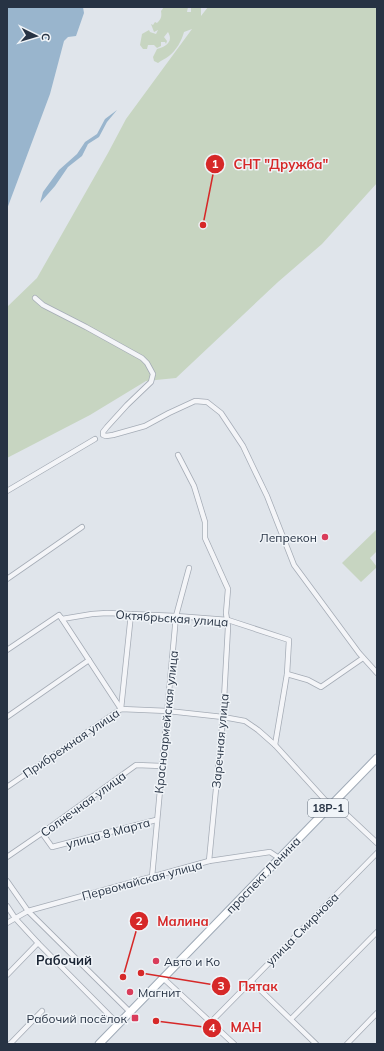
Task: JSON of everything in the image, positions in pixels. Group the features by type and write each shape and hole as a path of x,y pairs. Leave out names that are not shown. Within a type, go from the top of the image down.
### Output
{"main road":[{"name":"проспект Ленина","path":"99,1044 377,758"}],"street":[{"path":"35,298 42,305 142,358 147,363 153,374 151,382 107,427 103,435 113,435 145,426 195,401 207,402 221,413 243,446 267,496 294,565 359,653 377,673"},
{"path":"7,491 95,439"},
{"name":"Заречная улица","path":"178,455 194,486 205,522 205,538 228,589 226,613 228,620 223,717 209,862"},
{"path":"7,579 82,527"},
{"name":"Красноармейская улица","path":"152,877 156,820 168,711 176,616 189,568"},
{"name":"Октябрьская улица","path":"7,650 60,615 62,619 92,614 131,614 228,620 290,640 275,745"},
{"path":"121,708 131,614"},
{"path":"62,619 121,708"},
{"path":"286,674 308,680 321,687 363,658"},
{"path":"7,717 89,660"},
{"name":"Прибрежная улица","path":"7,787 121,708 223,717 245,721 258,730 275,745 324,800 345,813 377,843"},
{"name":"Солнечная улица","path":"7,857 42,834 136,765 162,766"},
{"name":"улица 8 Марта","path":"42,834 52,848 156,820"},
{"name":"Первомайская улица","path":"7,923 28,911 209,862 270,852 279,858"},
{"name":"улица Смирнова","path":"211,1022 377,853"},
{"path":"7,881 28,911 130,1012"},
{"path":"7,906 15,918 38,943 118,1024"},
{"path":"291,1019 377,932"},
{"path":"7,975 38,943"},
{"path":"163,978 234,1044"},
{"path":"251,981 316,1044"},
{"path":"10,1044 42,1010"},
{"path":"346,1044 377,1013"}],"green space":[{"path":"164,7 188,7 187,12 191,12 191,7 201,7 201,16 208,7 377,7 377,183 322,244 278,282 176,378 146,381 90,415 7,458 7,307 37,278 126,119 192,29 184,32 172,54 158,63 154,61 153,57 157,49 168,44 170,36 168,32 164,37 167,41 166,44 165,42 161,42 161,46 157,48 154,45 148,45 147,49 143,49 140,45 142,34 149,30 150,32 156,34 158,30 154,32 151,24 153,25 155,22 157,23"},
{"path":"377,529 377,551 370,558 377,567 361,582 342,563"}],"water":[{"path":"7,7 83,7 84,13 76,36 68,37 64,41 50,94 7,209"},
{"path":"117,110 107,122 99,137 88,144 82,156 68,167 55,186 40,203 43,192 59,170 77,154 85,142 97,134 105,119"}],"place":[{"name":"СНТ \"Дружба\"","path":"203,225"},
{"name":"Лепрекон","path":"325,537"},
{"name":"Авто и Ко","path":"156,961"},
{"name":"Пятак","path":"141,973"},
{"name":"Малина","path":"123,977"},
{"name":"Магнит","path":"130,992"},
{"name":"Рабочий посёлок","path":"135,1018"},
{"name":"МАН","path":"156,1021"}],"district":[{"name":"Рабочий","path":"64,960"}]}
